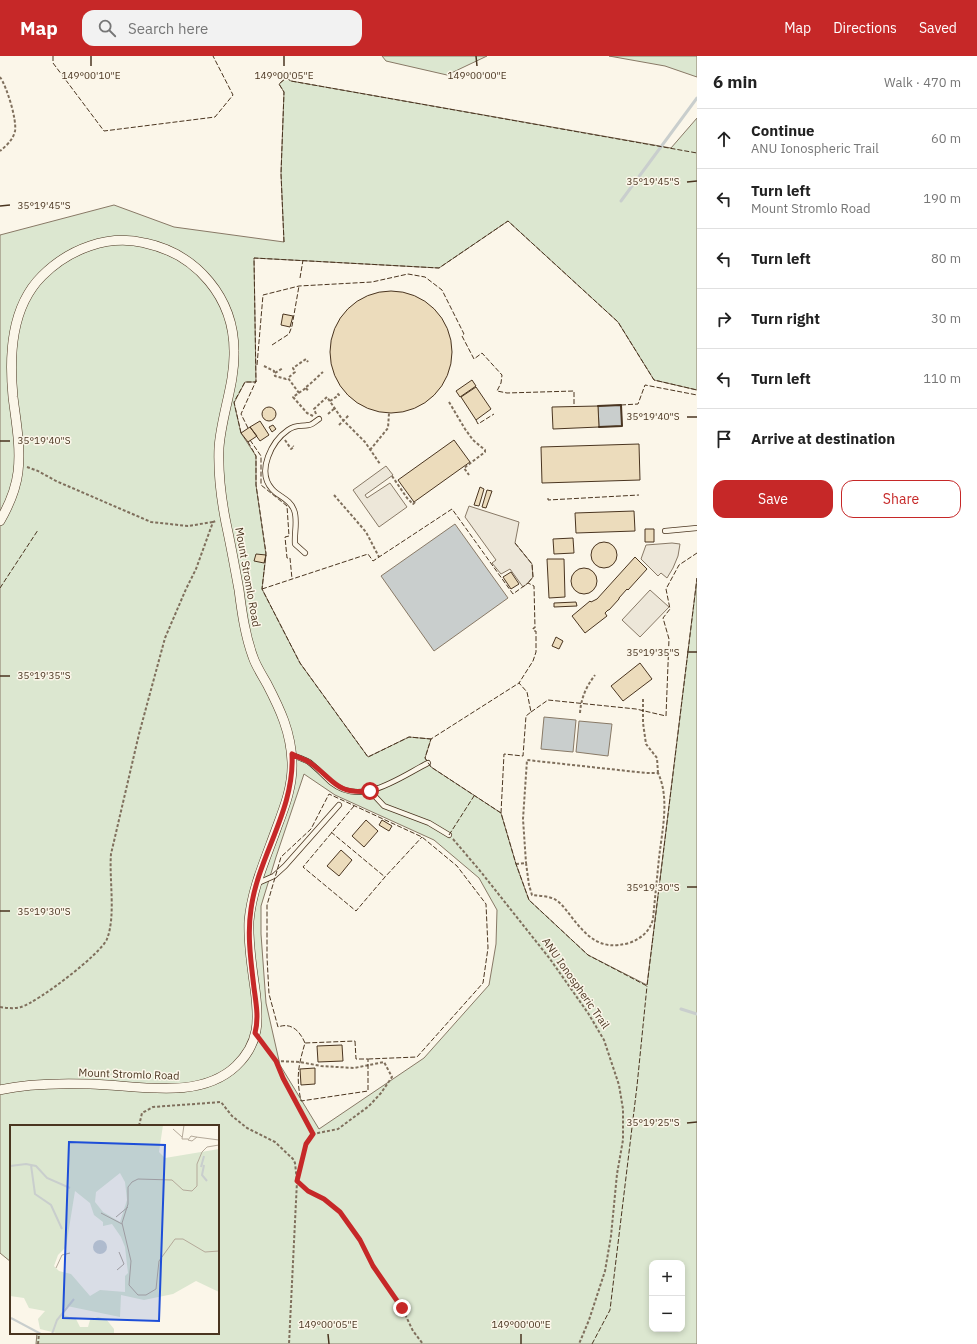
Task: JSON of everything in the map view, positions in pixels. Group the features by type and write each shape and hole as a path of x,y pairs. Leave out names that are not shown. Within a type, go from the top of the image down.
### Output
{"street":[{"name":"Mount Stromlo Road","path":"0,521 13,493 18,477 19,451 11,361 14,334 20,309 31,289 42,275 62,259 78,250 97,243 133,240 155,245 174,252 189,262 202,273 222,301 228,314 232,332 234,352 230,390 219,446 220,488 246,634 254,661 279,707 287,726 292,746 293,767 285,808 256,884 251,908 249,942 258,1016 254,1040 247,1052 234,1068 223,1076 200,1086 174,1089 90,1084 53,1084 16,1086 0,1090"}],"lane":[{"path":"305,553 295,544 296,519 294,508 290,503 270,488 267,482 266,467 267,459 272,448 287,430 296,425 310,425 320,419"},
{"path":"666,531 697,528"},
{"path":"292,754 308,761 333,784 341,789 352,792 370,791 428,763"},
{"path":"370,791 384,806 429,823 449,835"},
{"path":"256,884 274,876 285,866 339,804"}],"path":[{"path":"0,77 10,103 15,124 13,137 0,152"},
{"path":"264,366 275,373 276,376 286,379 296,372 293,368 297,364 306,359 308,362"},
{"path":"275,373 283,368"},
{"path":"304,410 293,397 312,383 313,380 322,372"},
{"path":"288,378 299,393"},
{"path":"306,388 309,392"},
{"path":"330,401 339,395 337,393"},
{"path":"320,419 314,409 327,397 344,420 365,442 380,464"},
{"path":"449,402 473,440 486,450 479,458 464,468 469,475"},
{"path":"328,414 335,408"},
{"path":"370,450 388,428 389,413"},
{"path":"338,425 349,415"},
{"path":"286,441 292,449 294,447 293,446"},
{"path":"19,464 38,471 151,522 188,526 225,519"},
{"path":"392,476 407,498 413,504 416,501"},
{"path":"334,495 366,532 379,557"},
{"path":"0,1008 20,1007 29,1004 48,992 98,953 107,939 111,909 111,854 139,734 166,638 196,570 213,522"},
{"path":"580,714 581,702 586,687 595,675"},
{"path":"643,699 643,723 646,744 657,758 658,773 663,789 664,813 653,919 651,926 642,936 633,942 618,946 604,945 593,940 579,927 560,903 554,898 532,895 529,886 526,863 523,819 527,760 658,773"},
{"name":"ANU Ionospheric Trail","path":"449,835 482,872 558,970 588,1013 604,1040 619,1085 623,1109 623,1140 617,1174 607,1261 601,1287 579,1344"},
{"path":"516,864 526,863"},
{"path":"255,1033 276,1061 289,1090 313,1134"},
{"path":"276,1061 354,1068 384,1062 392,1077 381,1093 369,1106 338,1129 313,1134 306,1144 297,1181"},
{"path":"139,1125 142,1113 153,1107 221,1102 232,1116 247,1128 275,1142 296,1163 297,1181 289,1344"},
{"path":"297,1181 308,1191 332,1205 340,1212 351,1226 373,1266 402,1308 413,1331 423,1344"},
{"path":"38,1344 39,1334"}],"green space":[{"path":"382,56 487,56 447,75 386,61"},
{"path":"609,56 697,56 697,77 665,66"},
{"path":"286,78 291,81 671,148 697,118 697,390 654,380 618,322 508,221 439,268 254,258 256,382 245,382 234,403 241,433 256,456 256,485 266,555 262,589 300,663 368,757 409,737 431,739 425,758 431,767 501,813 516,864 529,900 588,955 647,985 697,578 697,1344 36,1344 37,1334 219,1334 219,1125 10,1125 10,1261 0,1253 0,235 114,205 174,227 284,242 281,173 284,92 279,84","holes":["304,774 335,795 434,840 479,878 497,910 496,944 489,985 424,1058 319,1129 280,1065 266,1003 261,934 261,906"]}],"shaded area":[{"path":"621,405 622,426 599,427 598,406"},
{"path":"386,466 393,475 365,495 367,498 390,483 407,507 379,527 353,490"},
{"path":"469,506 519,522 515,543 532,564 533,577 523,587 510,569 501,574 492,563 496,560 465,517"},
{"path":"455,524 508,598 434,651 381,576"},
{"path":"672,543 680,544 678,556 673,568 667,578 661,573 658,576 641,559 646,545"},
{"path":"650,590 669,607 640,637 622,620"},
{"path":"544,717 576,720 573,752 541,749"},
{"path":"579,721 612,724 608,756 576,752"}],"building":[{"path":"391,291 414,296 434,309 447,329 452,352 447,375 434,395 414,408 391,413 368,408 348,395 335,375 330,352 335,329 348,309 368,296"},
{"path":"283,314 293,316 290,327 281,325"},
{"path":"472,380 476,386 460,397 456,391"},
{"path":"476,387 491,409 476,420 461,397"},
{"path":"598,406 599,427 553,429 552,407"},
{"path":"266,407 272,407 276,411 276,417 272,421 266,421 262,417 262,411"},
{"path":"260,421 269,435 260,441 250,427"},
{"path":"273,425 276,429 272,432 269,427"},
{"path":"250,427 257,436 248,442 241,433"},
{"path":"454,440 470,462 414,502 398,480"},
{"path":"639,444 640,480 542,483 541,447"},
{"path":"480,487 484,489 479,506 474,505"},
{"path":"487,490 492,491 486,508 482,507"},
{"path":"634,511 635,531 576,533 575,513"},
{"path":"645,529 654,529 654,542 645,542"},
{"path":"573,538 574,553 554,554 553,539"},
{"path":"604,542 613,546 617,555 613,564 604,568 595,564 591,555 595,546"},
{"path":"256,554 266,555 264,563 254,561"},
{"path":"635,557 647,569 605,613 607,616 585,633 572,616 590,601 591,602 597,599"},
{"path":"547,559 564,559 565,597 549,598"},
{"path":"584,568 593,572 597,581 593,590 584,594 575,590 571,581 575,572"},
{"path":"511,572 519,584 511,589 503,577"},
{"path":"576,602 577,606 554,607 554,603"},
{"path":"556,637 563,641 559,649 552,646"},
{"path":"640,663 652,679 623,701 611,686"},
{"path":"366,820 378,831 364,847 352,836"},
{"path":"382,820 392,826 389,831 379,825"},
{"path":"341,850 352,860 339,876 327,866"},
{"path":"342,1045 343,1061 318,1062 317,1046"},
{"path":"315,1068 315,1084 301,1085 300,1069"}],"waterway":[{"path":"621,201 697,98"},
{"path":"681,1009 697,1014"}],"fence":[{"path":"53,56 53,63 104,131 215,117 233,95 213,56"},
{"path":"284,242 281,174 284,92 279,84 286,78 291,81 697,153"},
{"path":"241,433 234,402 245,382 256,382 254,258 439,268 508,221 618,322 654,380 697,390"},
{"path":"300,278 303,260"},
{"path":"257,365 263,295 299,286 372,282 408,274 425,277 442,290 464,334 462,336 474,359 482,353 502,375 501,383 497,391 507,393 574,391 574,407"},
{"path":"272,345 289,334 292,326 299,286"},
{"path":"248,428 241,414 256,381"},
{"path":"621,405 638,404 645,385 697,395"},
{"path":"476,420 478,424 494,414"},
{"path":"250,440 261,456 261,485 287,506 289,536 285,537 287,558 290,558 292,579"},
{"path":"248,442 256,456 256,485 266,553 262,589 300,663 368,757 409,737 431,739"},
{"path":"548,498 548,500 639,495"},
{"path":"262,589 368,554 373,561 452,509 513,594 528,583 534,586 535,628 533,628 534,631 536,631 536,652 533,661 519,683"},
{"path":"0,588 38,530"},
{"path":"515,543 532,564 533,577 528,583"},
{"path":"531,712 548,700 636,709 666,716 669,639 663,618 670,609 666,589 679,565 697,553"},
{"path":"501,813 431,767 425,758 431,739 519,683 527,692 531,712 526,716 523,756 504,754 501,813 516,864 529,900 588,955 647,986 697,578"},
{"path":"305,1043 298,1031 287,1026 278,1027 269,994 267,905 281,857 311,829 329,794 422,837 457,866 486,904 488,948 483,983 417,1057 368,1059"},
{"path":"449,835 474,796"},
{"path":"354,806 303,867 356,911 422,837"},
{"path":"331,832 385,877"},
{"path":"592,1344 610,1310 637,1086 647,986"},
{"path":"355,1041 356,1059 368,1059 368,1091 301,1101 298,1072 305,1043 355,1041"}],"wall":[{"path":"598,406 621,405 622,426 599,427"}],"route":[{"path":"370,791 352,792 341,789 333,784 308,761 292,754 293,767 285,808 256,884 251,908 249,942 258,1016 255,1033 276,1061 292,1096 313,1134 306,1144 297,1181 308,1191 324,1199 340,1212 351,1226 373,1266 402,1308"}]}
